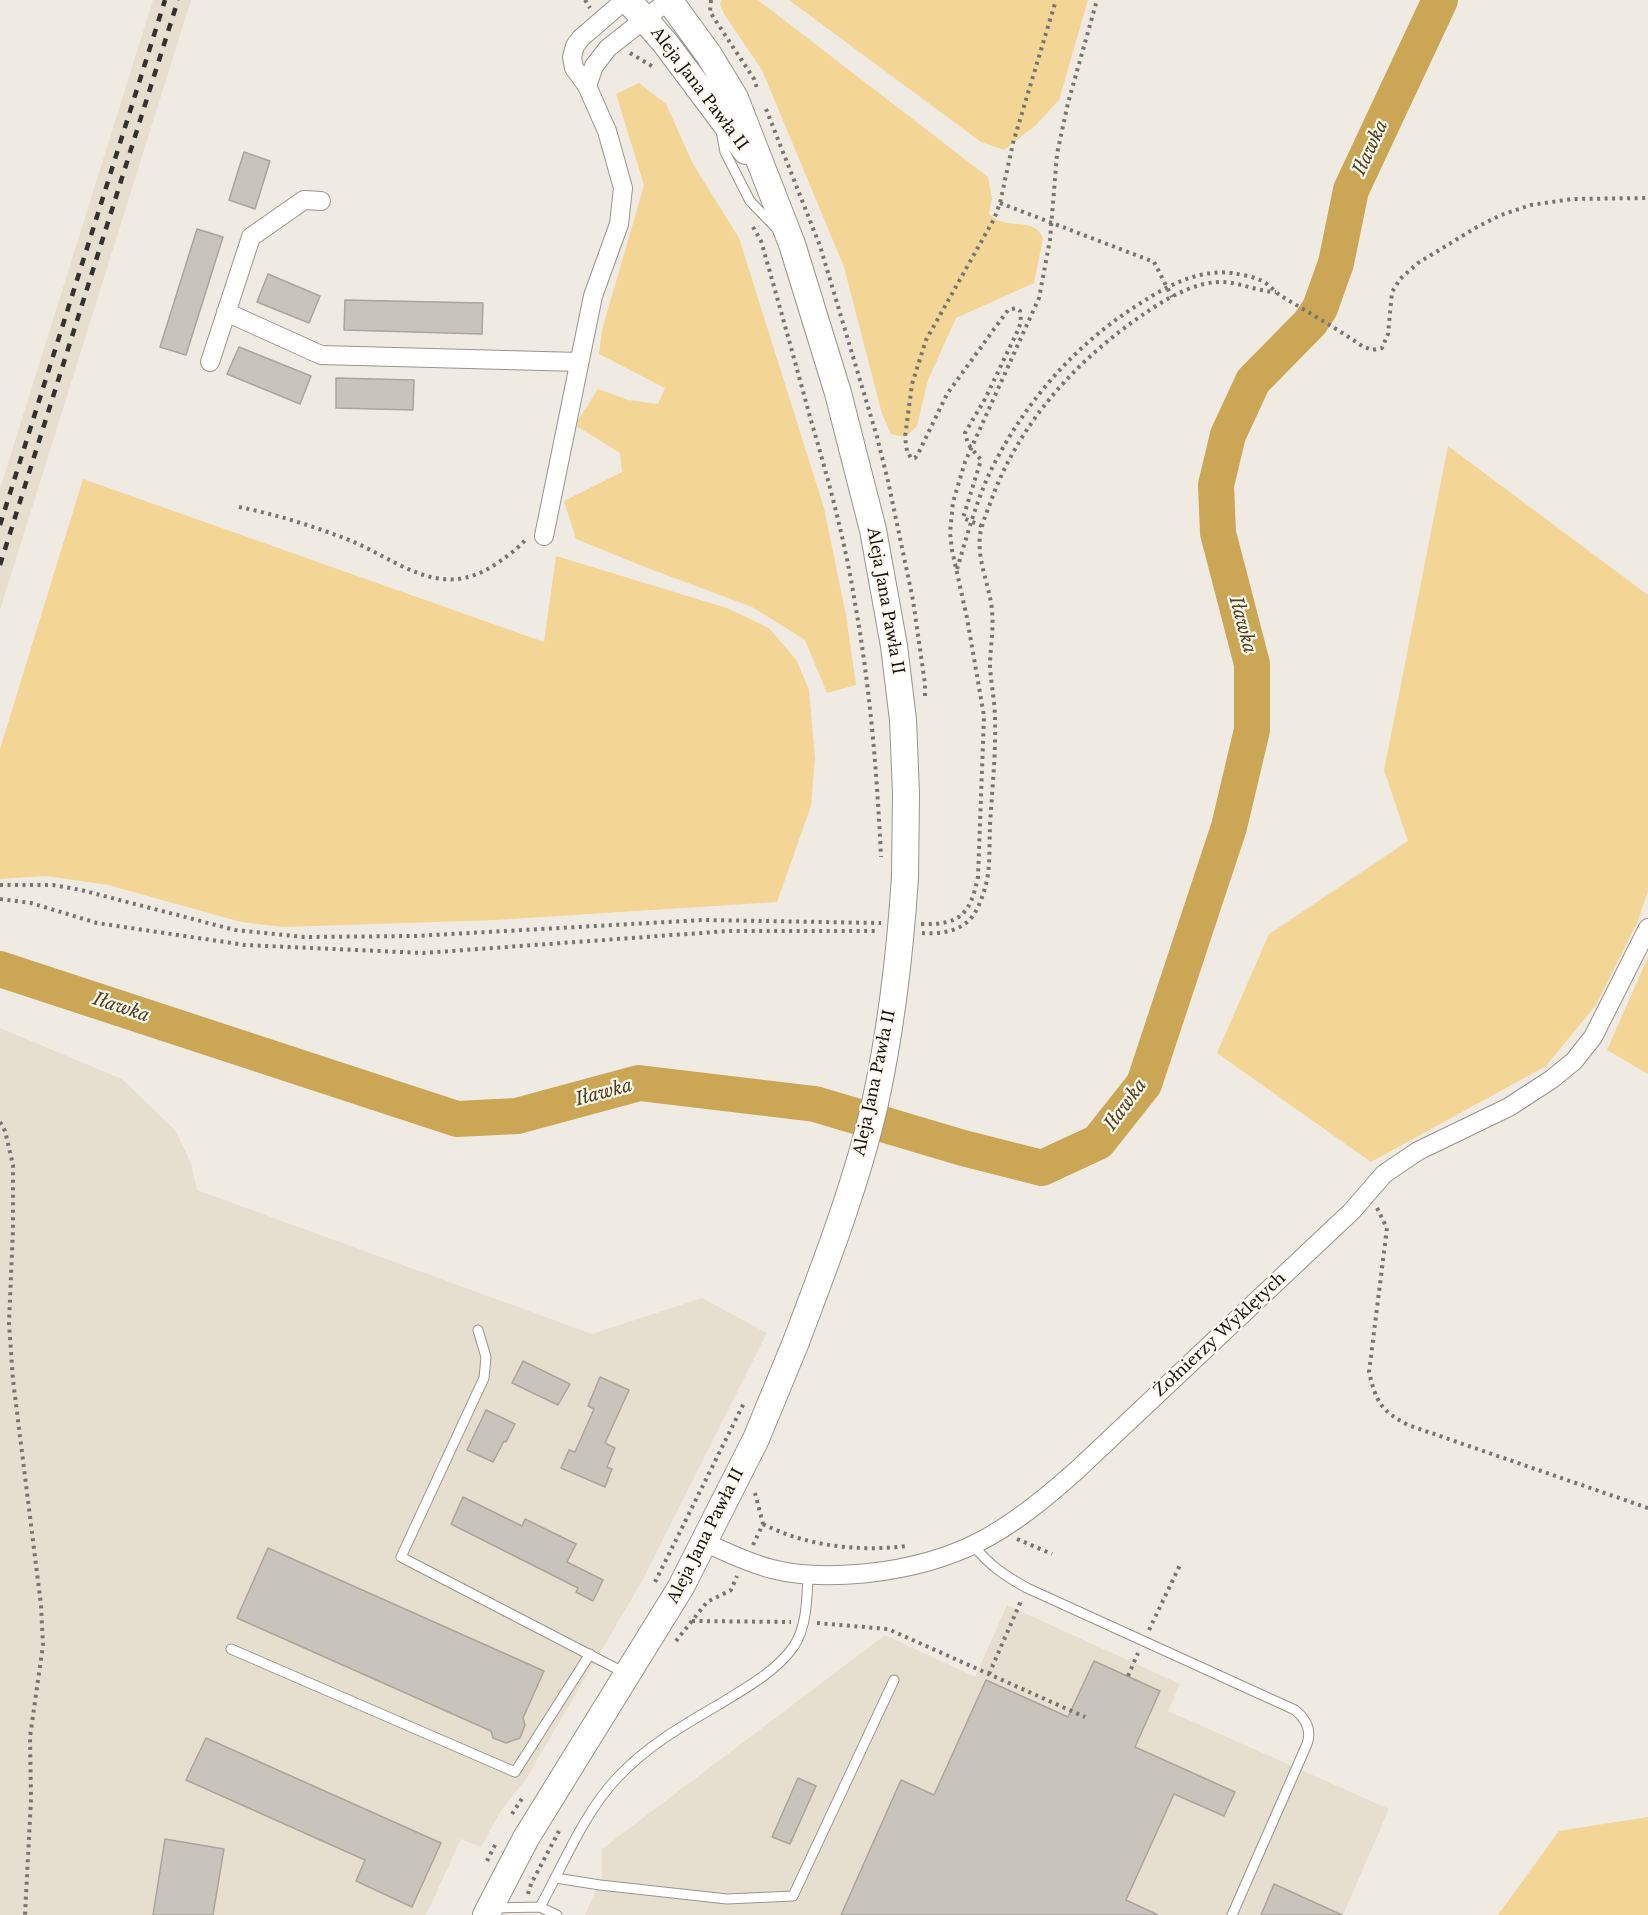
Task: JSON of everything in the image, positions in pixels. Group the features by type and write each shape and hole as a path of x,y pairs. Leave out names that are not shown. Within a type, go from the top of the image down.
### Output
{"main road":[{"name":"Aleja Jana Pawła II","path":"487,1912 526,1838 681,1587 756,1439 796,1342 842,1218 873,1109 891,1022 900,948 905,877 906,794 903,720 894,646 873,530 838,393 792,244 735,98 709,55 669,0"},
{"name":"Aleja Jana Pawła II","path":"633,6 767,180"}],"street":[{"path":"544,536 593,296 619,224 623,188 607,131 587,86 574,68 572,57 575,46 581,38 633,6 669,0"},
{"path":"587,86 594,66 608,48 633,6"},
{"path":"210,362 251,237 304,200 321,201"},
{"path":"226,312 321,355 579,362"},
{"name":"Żołnierzy Wyklętych","path":"704,1542 764,1567 808,1575 851,1575 898,1570 939,1560 974,1546 1006,1527 1043,1500 1077,1470 1352,1211 1384,1174 1418,1151 1509,1107 1552,1079 1574,1060 1593,1037 1648,928"}],"lane":[{"path":"716,111 725,152 750,201 792,244"},
{"path":"478,1330 486,1357 484,1378 401,1557 627,1674"},
{"path":"974,1546 999,1573 1027,1588 1295,1710 1303,1716 1310,1737 1232,1915"},
{"path":"540,1906 590,1815 616,1779 644,1751 750,1685 776,1665 794,1645 803,1622 808,1575"},
{"path":"231,1649 515,1772 590,1654"},
{"path":"556,1878 727,1899 793,1896 894,1680"},
{"path":"487,1912 540,1906 557,1915"}],"path":[{"path":"982,526 965,520 963,514 981,460 965,434 985,399 1021,322 1020,311 1016,308 1008,310 953,384 915,458 908,456 907,451 907,426 912,384 926,340 994,219 1000,203 1013,143 1056,0"},
{"path":"919,924 947,923 962,915 972,898 978,877 984,716 950,533 952,502 972,448 1039,298 1047,261 1054,171 1062,128 1097,0"},
{"path":"626,51 645,61 662,74"},
{"path":"957,570 971,522 991,472 1017,424 1048,382 1066,362 1109,325 1167,288 1189,278 1221,272 1259,279 1276,292 1372,350 1382,348 1388,334 1392,292 1400,279 1418,263 1501,215 1531,205 1572,199 1648,198"},
{"path":"1000,203 1154,262 1172,297"},
{"path":"752,225 761,241 836,510 855,602 877,779 881,860"},
{"path":"919,933 939,933 964,925 979,904 987,876 995,719 990,667 992,613 981,557 982,526 1005,468 1038,413 1055,391 1076,368 1123,328 1172,297 1204,284 1222,282 1241,284 1276,292"},
{"path":"239,507 267,512 345,538 414,572 446,580 482,573 519,547 549,508"},
{"path":"0,885 52,885 81,890 235,930 304,938 415,936 703,920 885,923"},
{"path":"0,899 19,900 97,923 245,945 423,953 729,932 887,931"},
{"path":"0,1122 5,1131 14,1165 9,1323 13,1380 41,1605 43,1645 30,1737 31,1799 25,1915"},
{"path":"1365,1196 1380,1212 1388,1228 1369,1372 1374,1395 1390,1415 1408,1425 1648,1508"},
{"path":"654,1584 747,1398"},
{"path":"763,1524 783,1534 840,1547 878,1549 908,1545"},
{"path":"1006,1527 1012,1537 1053,1554"},
{"path":"1128,1676 1181,1563"},
{"path":"989,1674 1027,1588"},
{"path":"692,1621 803,1622 888,1629 1085,1717"},
{"path":"506,1824 518,1803 530,1789"},
{"path":"485,1865 500,1834"}],"shaded area":[{"path":"153,0 191,0 0,610 0,489"},
{"path":"722,0 758,0 988,177 992,198 989,214 1004,222 1033,227 1043,238 1034,283 956,318 928,380 917,426 905,437 891,434 882,414 844,267 762,70 724,14 720,4"},
{"path":"789,0 1088,0 1059,100 1036,125 1004,150 981,142"},
{"path":"639,83 666,104 693,164 739,238 824,508 846,615 856,685 827,693 805,640 752,607 576,539 564,501 622,472 620,453 575,425 598,389 628,400 658,404 665,388 599,354 602,330 644,185 616,94"},
{"path":"1448,446 1648,595 1648,891 1637,923 1596,1005 1546,1066 1371,1162 1217,1053 1269,934 1408,841 1384,770"},
{"path":"83,479 544,642 556,556 727,608 769,628 797,661 809,690 815,758 811,806 777,902 496,920 283,927 241,922 108,885 46,876 0,879 0,749"},
{"path":"1648,957 1648,1074 1607,1050"},
{"path":"0,1028 122,1079 175,1130 191,1163 197,1190 592,1334 702,1298 767,1333 642,1581 526,1779 502,1809 481,1847 461,1839 426,1915 0,1915"},
{"path":"1007,1605 1180,1684 1168,1711 1389,1809 1343,1915 585,1915 602,1876 602,1849 885,1635 975,1677"},
{"path":"1648,1817 1648,1915 1498,1915 1559,1831"}],"building":[{"path":"244,152 270,161 255,209 229,200"},
{"path":"197,229 223,237 186,355 160,347"},
{"path":"268,274 320,296 309,323 257,302"},
{"path":"345,300 483,303 482,334 344,330"},
{"path":"239,347 311,376 300,404 227,374"},
{"path":"336,378 414,380 413,410 336,408"},
{"path":"523,1361 570,1384 558,1405 512,1383"},
{"path":"600,1377 629,1390 605,1443 615,1448 607,1467 612,1469 605,1487 561,1468 569,1450 575,1452 594,1409 588,1406"},
{"path":"486,1410 515,1424 493,1462 467,1450"},
{"path":"463,1497 522,1526 525,1519 576,1544 567,1562 603,1580 593,1601 576,1592 578,1588 451,1524"},
{"path":"268,1548 544,1671 523,1718 525,1725 520,1738 506,1743 493,1738 491,1731 237,1618"},
{"path":"1094,1661 1160,1691 1135,1747 1235,1792 1224,1816 1174,1794 1126,1900 1158,1915 841,1915 901,1780 934,1795 986,1680 1068,1717"},
{"path":"206,1738 441,1843 412,1907 356,1881 365,1860 186,1780"},
{"path":"798,1778 816,1786 790,1844 772,1837"},
{"path":"165,1839 224,1849 213,1915 153,1915"},
{"path":"1274,1884 1342,1915 1261,1915"}],"waterway":[{"name":"Iławka","path":"0,969 457,1119 517,1116 639,1083 815,1104 963,1148 1042,1168 1098,1142 1144,1084 1229,827 1252,730 1252,664 1218,533 1216,485 1228,435 1253,381 1310,323 1320,308 1336,263 1351,190 1440,0"}],"railway":[{"path":"0,525 165,0"},
{"path":"0,565 178,0"}]}
